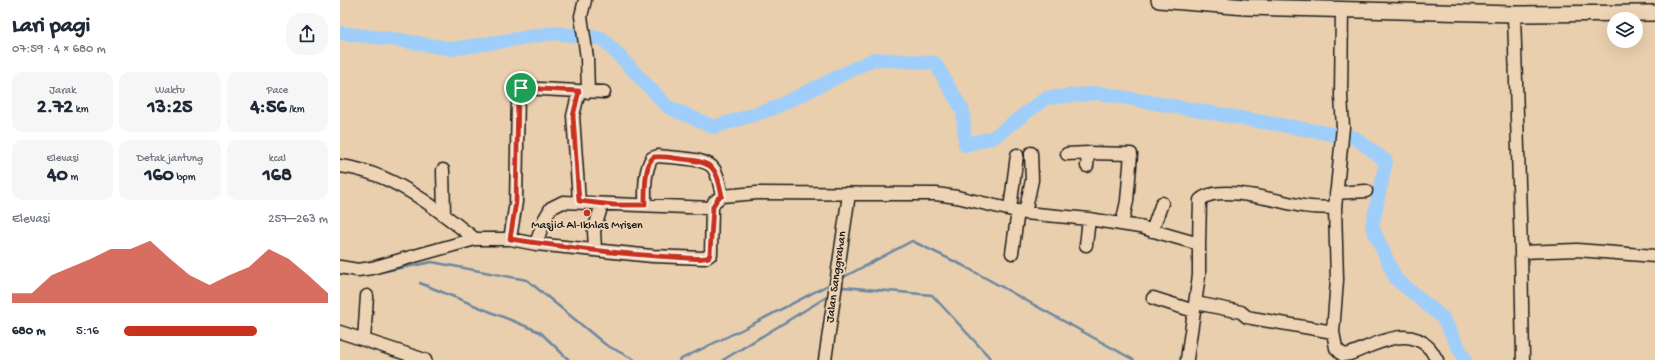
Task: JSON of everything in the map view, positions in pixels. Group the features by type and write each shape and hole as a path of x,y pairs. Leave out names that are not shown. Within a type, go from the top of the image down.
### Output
{"main road":[{"path":"1159,0 1342,9 1514,14 1655,13"}],"street":[{"path":"579,201 573,116 584,91 587,58 581,16 585,0"},
{"path":"1342,9 1341,96 1343,127 1335,208 1337,280 1333,332 1336,348 1343,355 1350,354 1393,338 1404,336 1416,338 1429,347 1437,360"},
{"path":"1514,14 1523,360"},
{"path":"510,239 516,202 519,90 526,88 604,92"},
{"path":"1018,211 1032,180 1031,153"},
{"path":"1086,166 1088,153"},
{"path":"1067,154 1131,154 1127,201 1122,224"},
{"path":"1012,253 1018,211 1017,155"},
{"path":"645,205 646,178 650,161 652,158 658,156 708,163 714,168 719,179 722,196"},
{"path":"340,166 352,168 389,180 444,215 475,239"},
{"path":"443,170 444,215"},
{"path":"1336,193 1366,191"},
{"path":"340,267 358,270 372,268 475,239 510,239 536,244 652,256 706,258 710,254 712,208 714,202 722,196 757,193 936,194 1018,211 1122,224 1200,244"},
{"path":"1187,359 1199,275 1200,200 1206,196 1225,193 1303,206 1335,208"},
{"name":"Jalan Sanggrahan","path":"825,360 849,194"},
{"path":"536,244 544,220 551,208 563,202 579,201 602,204 712,208"},
{"path":"595,249 594,231 602,204"},
{"path":"1152,231 1162,204"},
{"path":"1086,246 1089,219"},
{"path":"1521,252 1577,250 1655,256"},
{"path":"364,340 367,296"},
{"path":"1153,298 1195,307 1241,312 1245,316 1252,318 1333,332"},
{"path":"340,332 364,340 391,355 425,360"}],"waterway":[{"path":"340,33 399,40 452,49 554,33 577,36"},
{"path":"590,37 602,38 668,107 714,127 772,109 874,59 935,63 963,111 965,145 994,137 1046,98 1098,93 1355,138 1386,161 1372,227 1396,279 1443,318 1465,360"},
{"path":"842,278 912,241 962,265 1134,360"},
{"path":"380,272 432,262 527,280 606,345 635,360"},
{"path":"340,274 353,275"},
{"path":"420,283 540,332 569,360"},
{"path":"679,360 832,283"},
{"path":"840,290 844,287 932,295 992,360"},
{"path":"723,360 830,295"}],"place":[{"name":"Masjid Al-Ikhlas Mrisen","path":"587,213"}],"route":[{"path":"521,88 579,91 574,105 573,116 579,201 614,205 645,205 646,178 650,161 652,158 658,156 700,161 708,163 714,168 719,179 722,196 714,202 713,206 709,257 696,258 652,256 536,244 510,239 516,202 518,96 521,88"}]}
